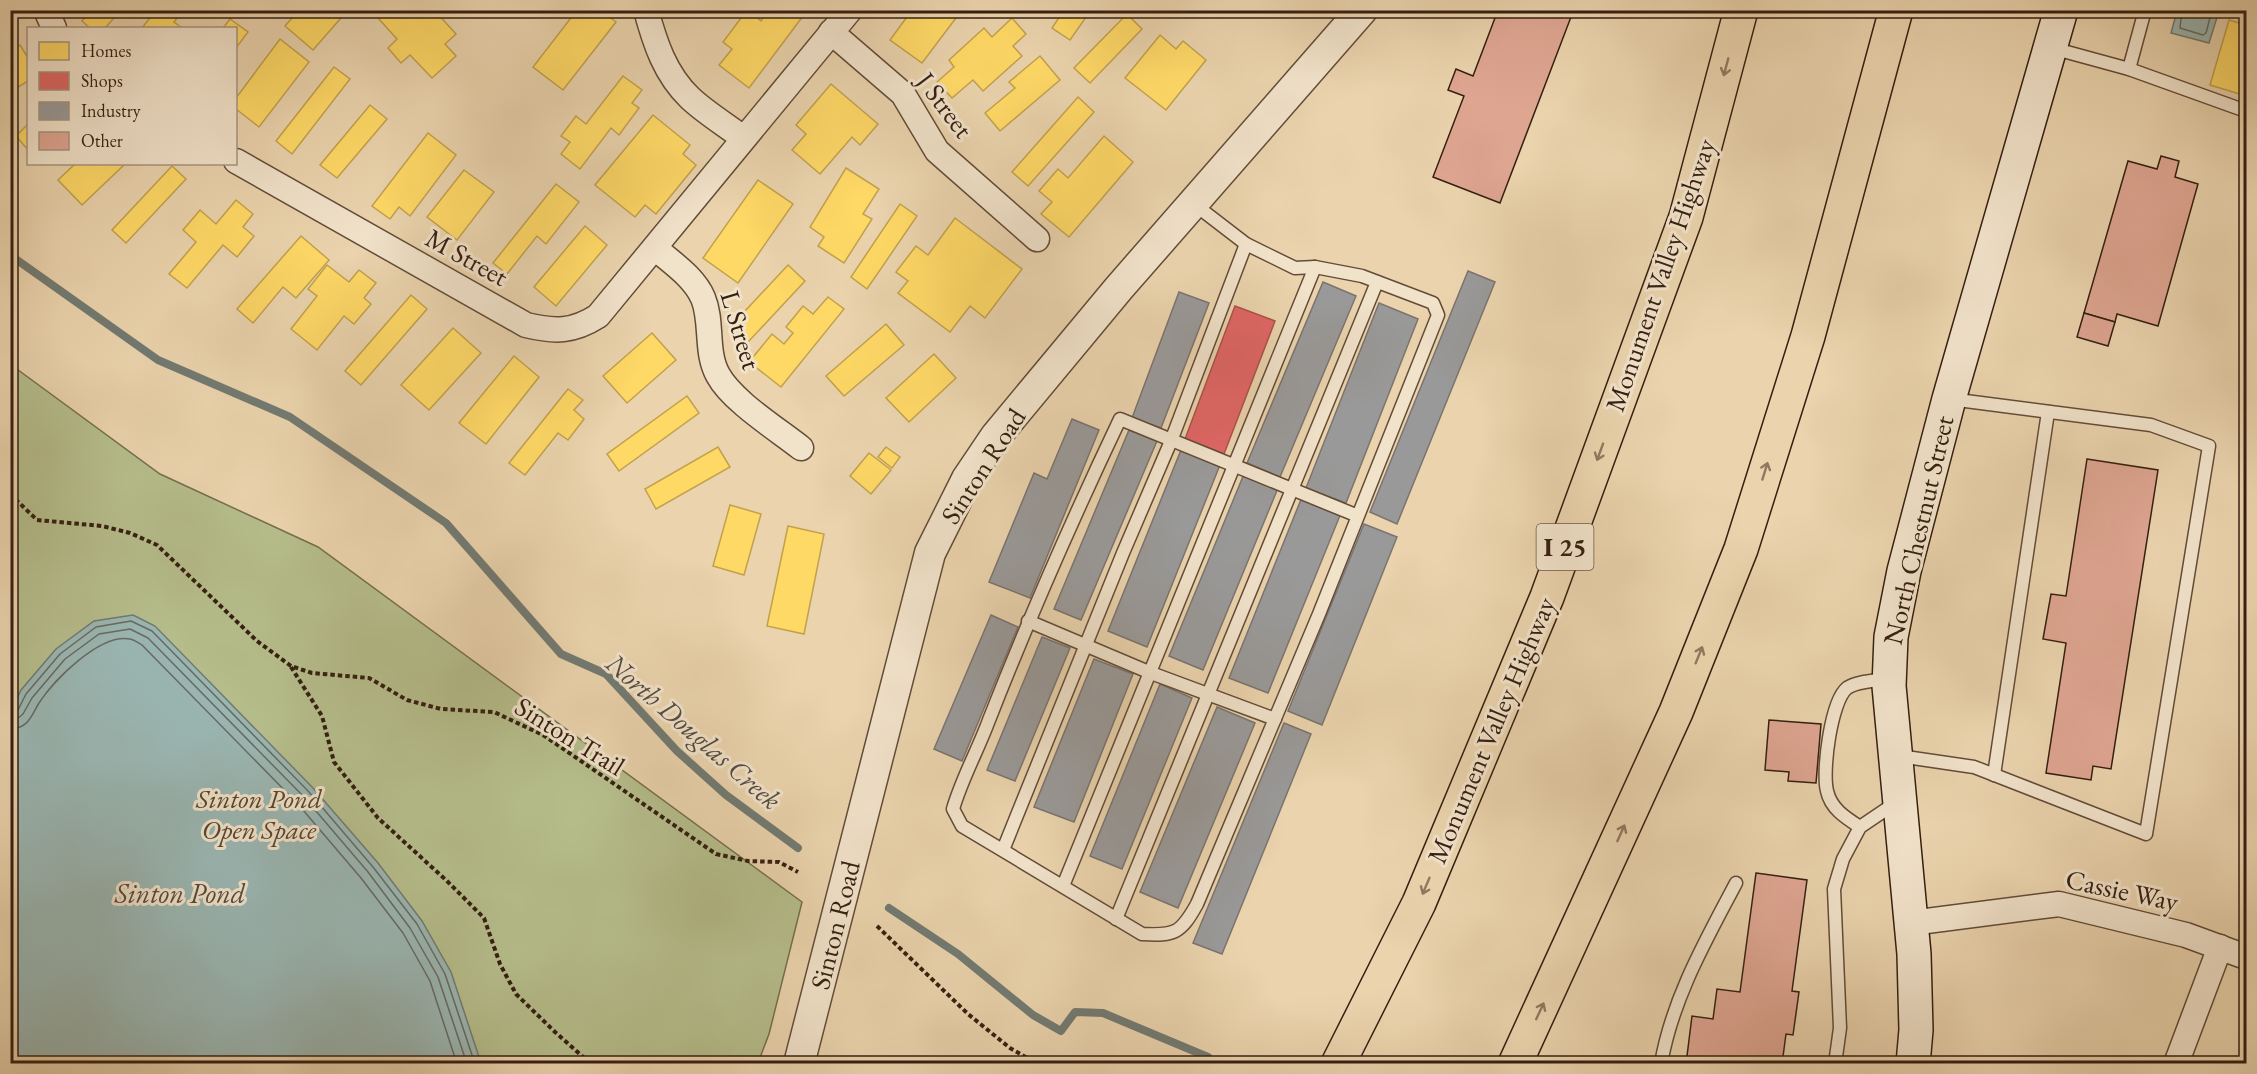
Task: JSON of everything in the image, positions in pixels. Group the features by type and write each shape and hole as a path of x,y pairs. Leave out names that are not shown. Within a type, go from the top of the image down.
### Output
{"highway":[{"name":"Monument Valley Highway","path":"1338,1064 1419,903 1547,597 1686,217 1741,10"},
{"path":"1515,1064 1676,712 1742,549 1808,336 1896,10"}],"main road":[{"name":"North Chestnut Street","path":"1913,1064 1916,996 1894,755 1889,679 1891,637 1899,592 1949,399 2061,10"}],"street":[{"path":"46,10 54,27"},
{"path":"646,10 655,43 676,82 691,99 743,138"},
{"name":"M Street","path":"237,162 526,325 548,331 584,325 598,316 850,10"},
{"name":"Sinton Road","path":"800,1064 917,600 935,543 967,479 996,436 1119,288 1362,10"},
{"name":"J Street","path":"831,32 903,94 937,150 1037,239"},
{"name":"L Street","path":"655,248 691,279 703,299 716,373 728,391 801,448"},
{"name":"Cassie Way","path":"1911,922 2059,904 2186,935 2247,957"},
{"path":"2176,1064 2220,947"}],"lane":[{"path":"2129,69 2145,10"},
{"path":"2050,48 2129,69 2247,111"},
{"path":"1193,203 1246,244 1295,268 1315,267 1362,276 1433,303 1438,315 1358,516 1275,719 1197,904 1188,920 1177,932 1157,935 1142,934 962,826 953,809 1028,621 1120,419 1358,516"},
{"path":"1003,850 1171,441 1246,244"},
{"path":"1063,886 1315,267"},
{"path":"1116,919 1377,282"},
{"path":"1894,755 1974,767 2145,834 2209,446 2151,425 1949,399"},
{"path":"1994,775 2048,412"},
{"path":"1028,621 1151,673 1275,719"},
{"path":"1860,827 1839,813 1827,791 1827,743 1837,707 1845,690 1854,684 1889,679"},
{"path":"1835,1064 1840,1028 1834,889 1843,859 1860,827 1898,801"},
{"path":"1661,1064 1665,1039 1699,952 1736,883"}],"path":[{"name":"Sinton Trail","path":"10,495 37,520 102,526 130,533 157,545 257,641 291,666 312,673 369,678 407,700 441,709 494,712 543,735 716,854 748,861 779,862 798,872"},
{"path":"291,666 322,716 334,762 378,818 484,918 500,964 516,994 591,1064"},
{"path":"877,926 968,1014 1010,1048 1038,1064"}],"green space":[{"name":"Sinton Pond Open Space","path":"10,364 160,474 318,547 802,902 769,1034 758,1063 11,1063"}],"water":[{"path":"2177,11 2219,11 2209,43 2171,33"},
{"name":"Sinton Pond","path":"133,615 155,626 313,788 378,863 422,921 451,972 481,1063 11,1063 11,711 21,690 56,649 94,621"}],"building: Homes":[{"path":"91,10 121,10 106,27 89,27 82,21"},
{"path":"156,10 183,10 174,22 181,27 143,27"},
{"path":"299,10 348,10 313,50 285,26"},
{"path":"387,10 434,10 456,34 445,44 456,56 432,78 410,55 401,63 388,48 397,39 378,18"},
{"path":"577,10 601,10 616,22 563,90 533,67"},
{"path":"747,10 761,21 768,10 796,10 803,16 749,88 719,65 732,49 723,42"},
{"path":"912,10 962,10 922,63 890,40"},
{"path":"1064,10 1091,10 1070,40 1052,28"},
{"path":"1127,14 1142,29 1090,83 1074,68"},
{"path":"1012,18 1026,34 1013,46 1022,56 983,91 973,80 952,98 937,82 954,67 949,60 984,28 992,37"},
{"path":"230,19 248,32 237,47 237,27 224,27"},
{"path":"2229,20 2246,25 2246,96 2210,85"},
{"path":"1160,35 1176,49 1183,41 1206,60 1166,110 1125,78"},
{"path":"280,39 309,62 259,127 237,110 237,97"},
{"path":"20,45 27,56 27,82 10,92 10,51"},
{"path":"1040,56 1060,80 1000,131 985,113 1015,88 1009,82"},
{"path":"334,67 350,79 292,154 276,141"},
{"path":"623,76 642,90 632,103 639,108 619,135 611,128 580,169 561,154 570,142 561,136 576,116 586,124"},
{"path":"831,84 878,124 860,145 852,137 820,174 792,150 806,134 796,125"},
{"path":"1078,97 1094,112 1028,186 1012,172"},
{"path":"370,105 387,119 337,178 320,165"},
{"path":"653,115 690,145 683,154 696,165 656,214 645,205 635,217 595,185"},
{"path":"27,125 27,149 16,136"},
{"path":"428,133 456,155 410,216 399,207 390,219 372,206"},
{"path":"1104,136 1133,162 1069,237 1041,214 1052,202 1039,191 1058,169 1068,178"},
{"path":"74,165 124,165 82,205 58,180"},
{"path":"172,166 186,179 126,243 112,230"},
{"path":"846,168 879,189 863,214 872,219 844,263 818,246 824,237 810,227"},
{"path":"464,170 494,192 457,240 427,217"},
{"path":"758,180 793,204 738,283 703,258"},
{"path":"556,184 579,202 546,244 537,236 507,274 493,263"},
{"path":"236,200 253,214 243,227 254,236 237,257 223,245 187,288 169,274 196,242 183,230 200,210 216,224"},
{"path":"900,204 917,216 867,289 851,277"},
{"path":"955,218 1022,269 985,318 970,306 950,332 898,293 908,281 896,272 916,246 928,255"},
{"path":"585,226 607,245 556,306 534,287"},
{"path":"301,236 329,260 296,298 283,287 253,323 237,309"},
{"path":"327,265 349,282 359,270 376,283 364,298 371,304 354,324 344,316 317,350 291,329 317,296 308,289"},
{"path":"788,265 805,281 749,341 732,325"},
{"path":"411,295 427,309 361,385 345,371"},
{"path":"828,297 844,309 781,387 749,362 772,334 784,344 793,333 786,327 803,306 813,314"},
{"path":"886,324 904,345 844,396 826,376"},
{"path":"453,328 481,353 429,410 401,385"},
{"path":"652,333 676,360 627,403 603,376"},
{"path":"934,354 956,378 909,422 886,398"},
{"path":"514,356 539,377 486,444 459,423"},
{"path":"568,389 583,400 574,410 584,419 568,440 558,433 525,475 509,463"},
{"path":"687,396 699,413 619,471 607,454"},
{"path":"718,447 730,467 656,509 645,489"},
{"path":"886,447 900,457 892,468 878,457"},
{"path":"869,453 891,470 871,494 850,476"},
{"path":"730,505 761,514 744,575 713,566"},
{"path":"788,526 824,534 804,634 767,626"}],"building: Shops":[{"path":"1235,306 1275,321 1224,454 1185,439"}],"building: Industry":[{"path":"1468,271 1495,282 1397,524 1370,512"},
{"path":"1323,282 1356,296 1280,477 1247,463"},
{"path":"1179,292 1209,303 1161,428 1132,418"},
{"path":"1379,303 1418,319 1346,503 1306,488"},
{"path":"1072,419 1099,430 1030,598 989,582 1034,473 1047,479"},
{"path":"1129,430 1157,441 1081,620 1054,609"},
{"path":"1181,450 1220,465 1147,647 1108,631"},
{"path":"1244,474 1278,488 1203,670 1169,656"},
{"path":"1302,497 1341,513 1268,693 1229,678"},
{"path":"1364,524 1397,537 1322,725 1288,711"},
{"path":"991,615 1018,627 962,761 934,749"},
{"path":"1042,637 1070,648 1015,781 987,770"},
{"path":"1094,659 1133,674 1074,822 1034,807"},
{"path":"1160,684 1192,698 1122,869 1090,856"},
{"path":"1217,707 1255,723 1178,908 1140,892"},
{"path":"1284,723 1311,734 1222,954 1193,943"}],"building: Other":[{"path":"1498,10 1555,10 1571,17 1500,203 1433,177 1464,96 1448,90 1456,69 1473,76"},
{"path":"2161,156 2179,161 2175,177 2198,184 2158,326 2117,314 2115,322 2084,313 2128,161 2157,169"},
{"path":"2084,313 2115,322 2108,346 2077,337"},
{"path":"2087,459 2158,470 2111,769 2093,766 2091,780 2046,773 2066,643 2043,639 2051,594 2066,596"},
{"path":"1769,720 1821,724 1816,783 1788,781 1789,772 1765,770"},
{"path":"1756,873 1807,880 1792,991 1799,992 1793,1035 1786,1034 1782,1064 1686,1064 1692,1016 1713,1019 1717,989 1740,992"}],"waterway":[{"name":"North Douglas Creek","path":"10,255 158,360 290,417 446,523 561,654 606,674 677,751 726,795 798,848"},
{"name":"North Douglas Creek","path":"889,908 958,954 1033,1015 1061,1031 1075,1012 1103,1013 1208,1057"}]}
